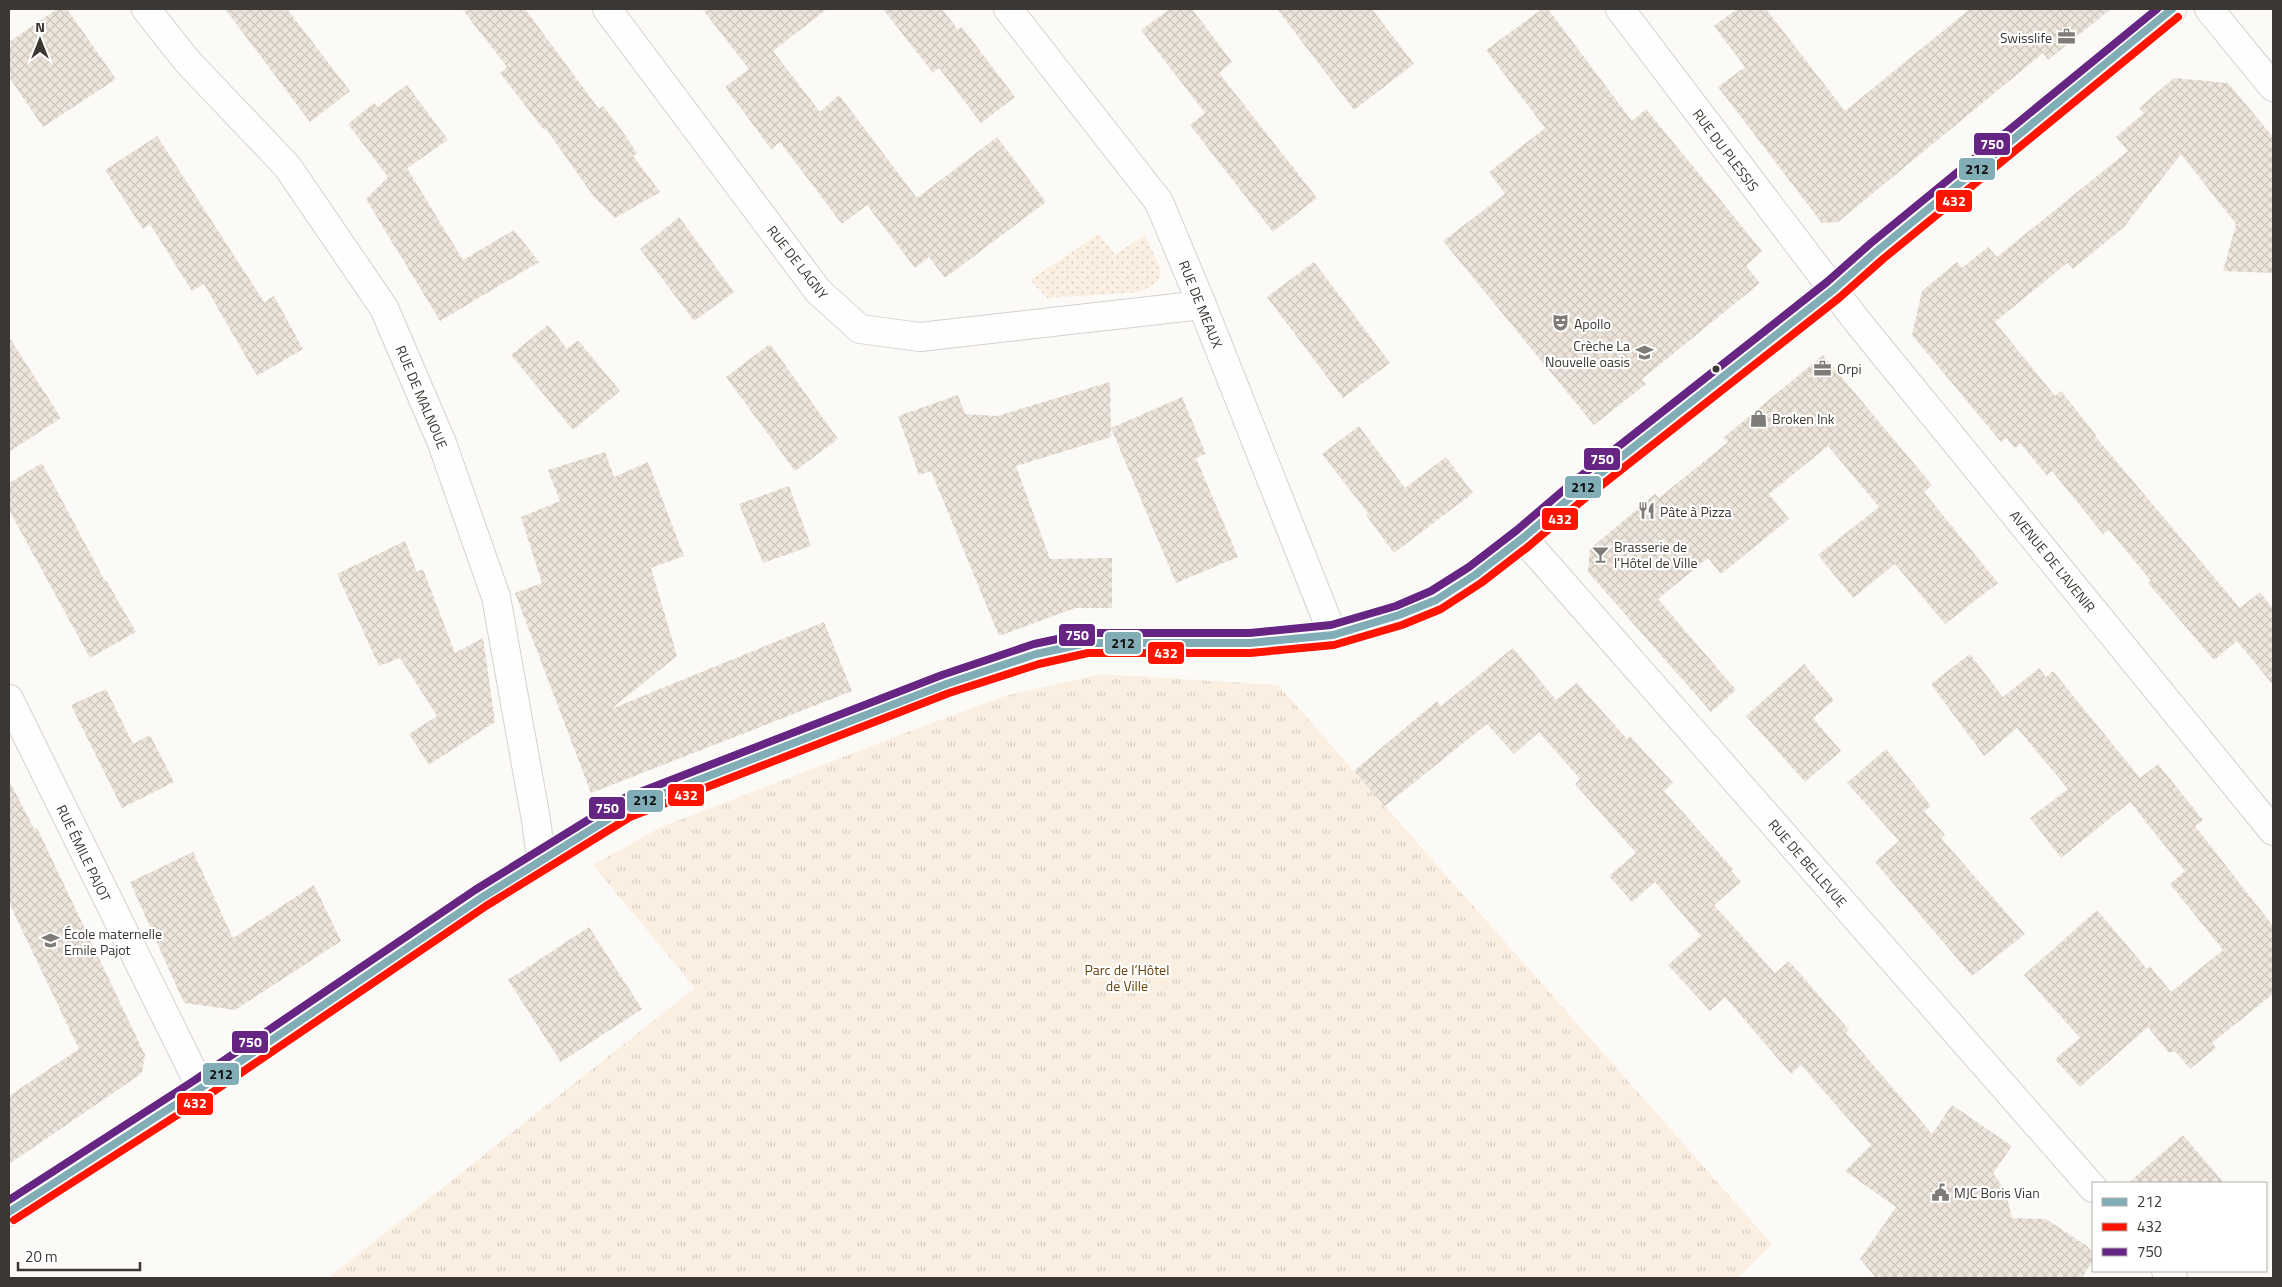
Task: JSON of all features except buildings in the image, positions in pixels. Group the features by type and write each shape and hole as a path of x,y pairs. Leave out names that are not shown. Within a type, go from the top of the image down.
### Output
{"street":[{"name":"RUE DE MALNOUE","path":"146,9 187,61 288,166 384,308 442,443 496,597 536,820 541,859"},
{"name":"RUE DE LAGNY","path":"607,9 818,291 860,329 920,337 1202,305"},
{"name":"RUE DE MEAUX","path":"1008,9 1159,202 1333,635"},
{"name":"RUE DU PLESSIS","path":"1620,9 1833,290"},
{"path":"9,1212 201,1088 541,859 626,808 946,684 1036,654 1087,643 1250,643 1333,635 1399,615 1436,600 1475,575 1523,538 1578,491 1833,290 1884,245 2172,9"},
{"path":"2209,9 2273,87"},
{"name":"AVENUE DE L'AVENIR","path":"1833,290 2273,831"},
{"name":"RUE DE BELLEVUE","path":"1523,538 2092,1187"},
{"name":"RUE ÉMILE PAJOT","path":"9,699 201,1088"}],"green space":[{"path":"1099,234 1115,255 1145,235 1161,271 1158,281 1141,292 1047,298 1030,280"},
{"name":"Parc de l’Hôtel de Ville","path":"1101,674 1278,685 1772,1244 1737,1278 328,1278 695,988 593,865 659,828 905,733 1005,696"}],"transit line":[{"name":"750","path":"9,1200 195,1080 475,890 622,799 942,675 1034,644 1086,633 1250,633 1331,625 1396,606 1431,591 1469,567 1517,530 1572,483 1827,282 1871,243 2157,9"},
{"name":"212","path":"9,1212 201,1088 481,898 626,808 946,684 1036,654 1087,643 1250,643 1333,635 1399,615 1436,600 1475,575 1523,538 1578,491 1833,290 1877,251 2172,9"},
{"name":"432","path":"14,1220 207,1096 486,906 630,817 949,693 1039,664 1088,653 1250,653 1334,645 1402,625 1441,609 1481,583 1529,546 1584,499 1839,298 1883,259 2178,17"}],"place":[{"name":"Swisslife","path":"2066,37"},
{"name":"Apollo","path":"1560,323"},
{"name":"Crèche La Nouvelle oasis","path":"1644,353"},
{"name":"Orpi","path":"1823,368"},
{"name":"Broken Ink","path":"1758,418"},
{"name":"Pâte à Pizza","path":"1646,511"},
{"name":"Brasserie de l'Hôtel de Ville","path":"1600,554"},
{"name":"École maternelle Emile Pajot","path":"50,941"},
{"name":"MJC Boris Vian","path":"1940,1192"}]}
